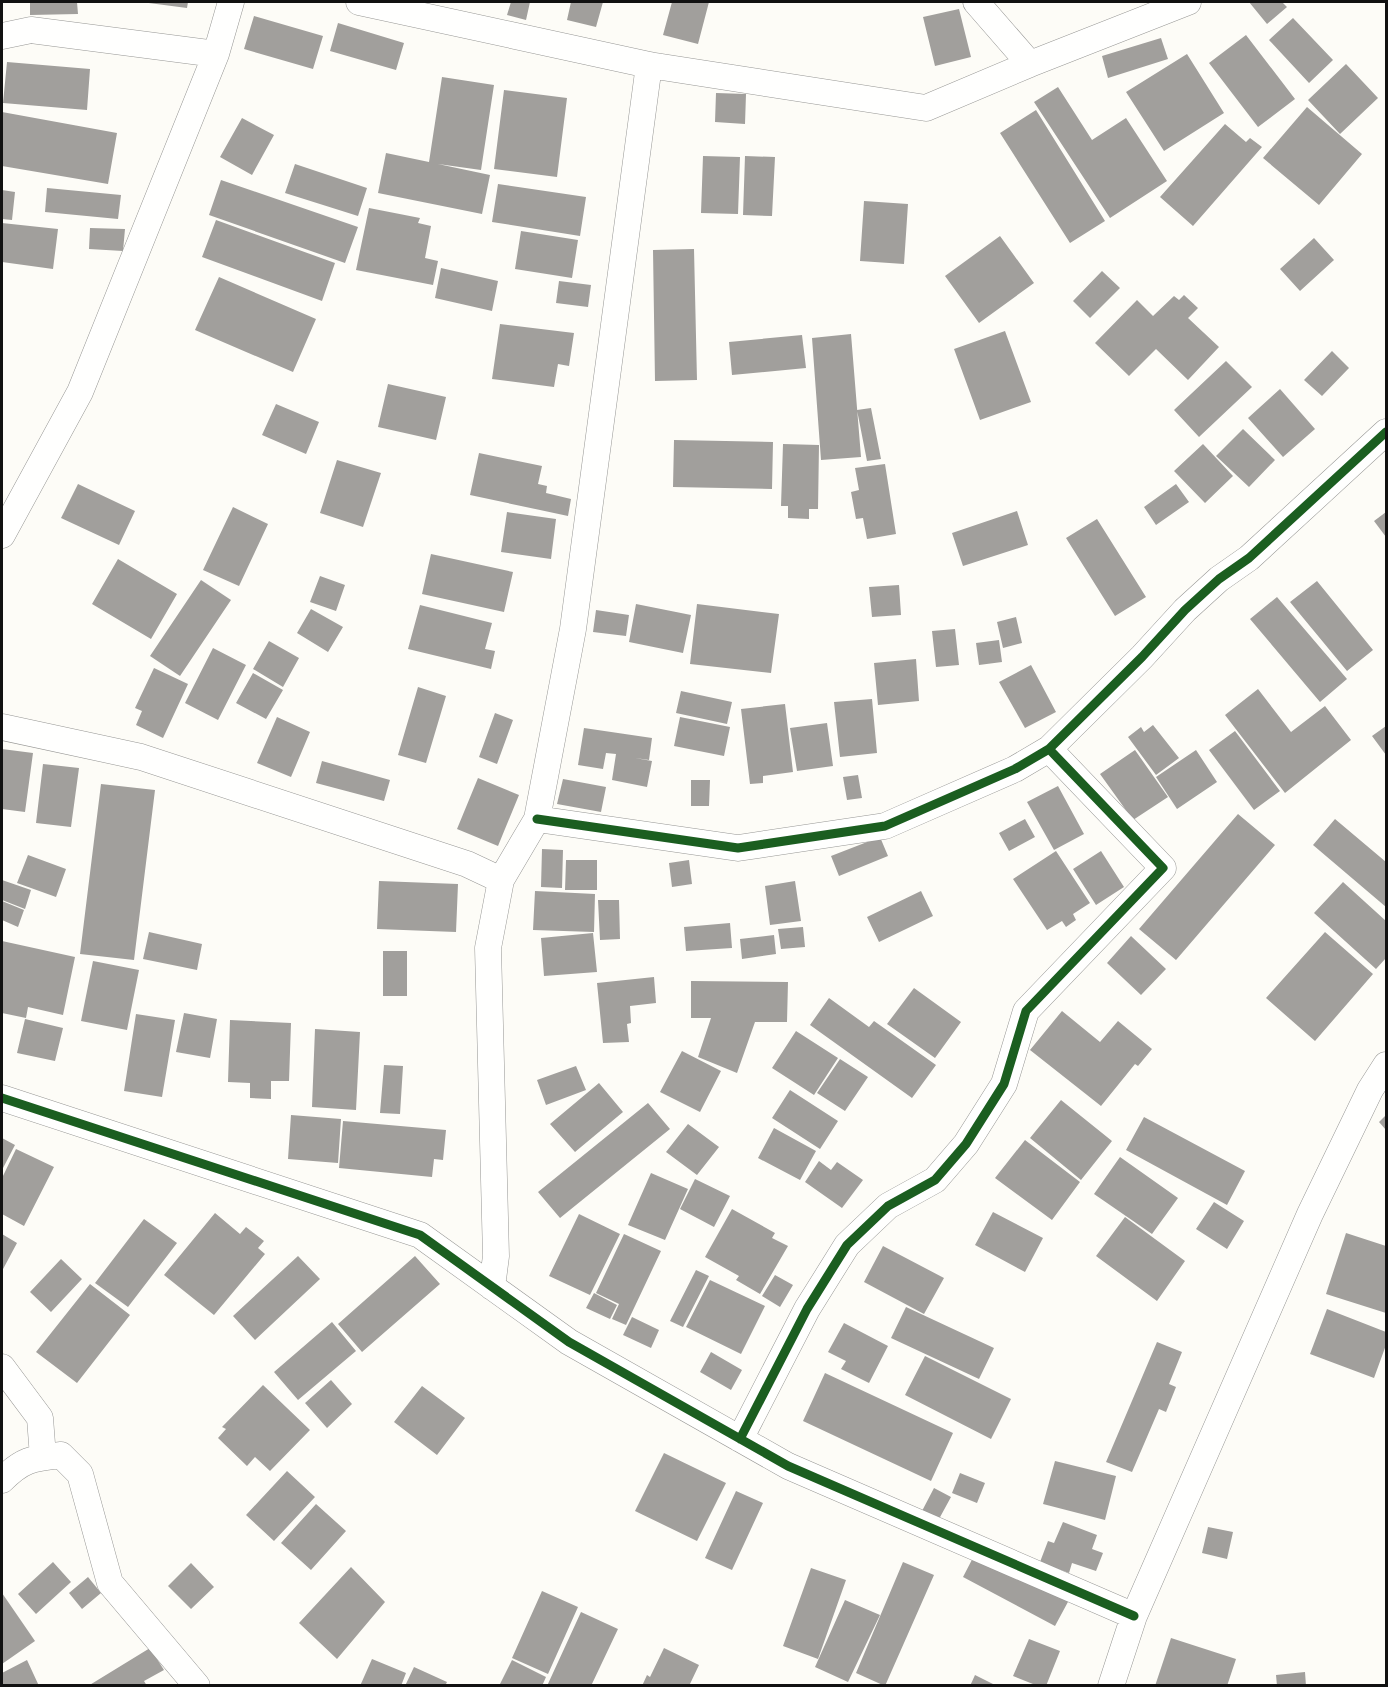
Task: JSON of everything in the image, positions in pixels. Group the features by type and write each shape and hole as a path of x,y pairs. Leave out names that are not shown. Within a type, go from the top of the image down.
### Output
{"street":[{"path":"2,535 80,392 216,54 231,2"},
{"path":"359,2 649,65 926,108 1188,2"},
{"path":"976,2 1030,64"},
{"path":"2,36 31,30 216,54"},
{"path":"492,1287 496,1256 488,948 501,880 537,819 573,629 649,65"},
{"path":"537,819 738,848 885,826 1015,769 1049,750 1142,657 1185,610 1220,579 1249,558 1386,432"},
{"path":"2,728 141,757 467,864 501,880"},
{"path":"740,1439 807,1309 847,1245 888,1206 935,1180 966,1144 1004,1083 1026,1011 1163,868 1049,750"},
{"path":"1114,1685 1134,1616 1310,1214 1370,1090 1386,1065"},
{"path":"2,1098 420,1235 569,1342 788,1466 1134,1616"},
{"path":"2,1367 40,1418 43,1457"},
{"path":"2,1480 18,1464 61,1455 80,1474 110,1583 197,1686"}],"building":[{"path":"30,2 77,2 78,14 30,15"},
{"path":"141,2 188,2 187,8"},
{"path":"511,2 530,2 526,20 507,15"},
{"path":"571,2 603,2 596,27 567,20"},
{"path":"672,2 709,2 698,44 663,35"},
{"path":"1249,2 1282,2 1287,7 1267,24"},
{"path":"959,9 971,57 935,66 923,17"},
{"path":"254,16 323,36 313,69 244,49"},
{"path":"1293,18 1333,60 1309,83 1269,40"},
{"path":"338,23 404,43 396,70 330,51"},
{"path":"1246,35 1295,99 1258,127 1209,63"},
{"path":"1161,38 1168,59 1108,78 1102,56"},
{"path":"1187,54 1224,113 1164,151 1126,92"},
{"path":"7,62 90,69 87,110 3,103"},
{"path":"1346,64 1378,98 1340,134 1308,100"},
{"path":"442,77 494,85 481,170 438,164 490,175 482,214 378,193 386,153 429,162"},
{"path":"1058,87 1092,140 1126,118 1167,181 1110,218 1034,102"},
{"path":"504,90 567,98 557,177 494,169"},
{"path":"716,93 746,94 745,124 715,122"},
{"path":"1307,107 1362,154 1319,205 1263,158"},
{"path":"1036,110 1105,221 1070,243 1000,133"},
{"path":"2,112 117,133 108,184 2,166"},
{"path":"242,118 274,135 252,175 220,157"},
{"path":"1225,124 1246,142 1250,138 1262,147 1193,226 1160,197"},
{"path":"703,156 740,157 738,214 701,213"},
{"path":"745,156 775,157 772,216 743,215"},
{"path":"295,164 367,188 358,216 285,193"},
{"path":"221,180 358,227 345,263 209,215"},
{"path":"498,184 586,197 580,236 492,222"},
{"path":"47,188 121,195 118,219 45,212"},
{"path":"2,190 15,192 12,220 2,219"},
{"path":"864,201 908,204 904,264 860,261"},
{"path":"369,208 420,218 418,223 431,226 425,258 438,261 433,285 356,270"},
{"path":"216,220 335,263 322,301 202,257"},
{"path":"2,223 58,229 53,269 2,262"},
{"path":"90,228 125,229 123,251 89,249"},
{"path":"521,231 578,240 572,278 515,269"},
{"path":"1000,236 1034,283 979,323 945,276"},
{"path":"1314,238 1334,260 1300,291 1280,269"},
{"path":"694,249 697,380 655,381 653,250"},
{"path":"441,268 498,281 492,311 435,298"},
{"path":"1102,271 1120,288 1090,318 1073,301"},
{"path":"219,277 316,319 293,372 195,330"},
{"path":"559,281 591,285 588,307 556,303"},
{"path":"1184,295 1198,308 1188,318 1219,347 1188,380 1156,349 1129,376 1095,343 1137,300 1153,316 1174,296 1179,300"},
{"path":"500,324 574,333 569,366 558,364 554,387 492,379"},
{"path":"1005,331 1031,402 980,420 954,349"},
{"path":"851,334 861,457 821,460 812,338"},
{"path":"802,335 806,368 732,375 729,342"},
{"path":"1332,351 1349,368 1322,396 1304,380"},
{"path":"1226,361 1252,387 1199,437 1174,410"},
{"path":"388,384 446,397 436,440 378,427"},
{"path":"1280,389 1315,429 1283,457 1248,418"},
{"path":"276,404 319,422 306,454 262,435"},
{"path":"871,408 881,459 867,461 857,410"},
{"path":"1243,429 1275,460 1249,487 1216,456"},
{"path":"674,440 773,442 772,489 673,487"},
{"path":"783,444 819,445 818,509 809,509 809,519 788,518 788,506 781,506"},
{"path":"1203,444 1233,476 1205,503 1174,471"},
{"path":"479,453 542,466 538,484 547,486 546,493 571,499 568,516 470,495"},
{"path":"337,460 381,473 363,527 320,513"},
{"path":"885,464 896,534 867,539 863,518 856,519 851,492 859,490 855,468"},
{"path":"78,484 135,511 119,545 61,518"},
{"path":"1176,484 1189,502 1156,525 1144,507"},
{"path":"233,507 268,524 239,586 203,570"},
{"path":"1017,511 1028,545 963,566 952,533"},
{"path":"507,512 556,519 551,559 501,552"},
{"path":"1386,512 1386,537 1374,521"},
{"path":"1097,519 1146,597 1115,616 1066,538"},
{"path":"431,554 513,572 504,612 422,594"},
{"path":"118,559 177,594 151,639 92,604"},
{"path":"320,576 345,585 336,611 310,602"},
{"path":"201,580 231,600 180,676 150,656"},
{"path":"1317,581 1373,650 1347,671 1290,602"},
{"path":"899,585 901,615 872,617 869,587"},
{"path":"1277,597 1347,679 1320,702 1250,619"},
{"path":"636,604 691,615 683,653 629,642"},
{"path":"697,604 779,614 771,673 690,664"},
{"path":"420,605 492,623 485,649 495,651 491,669 408,649"},
{"path":"311,609 343,627 328,652 297,633"},
{"path":"596,610 629,615 626,636 593,632"},
{"path":"1016,617 1022,643 1003,648 997,622"},
{"path":"955,629 959,665 936,667 932,631"},
{"path":"999,640 1002,662 979,665 976,643"},
{"path":"269,641 299,658 283,687 253,669"},
{"path":"213,648 246,665 218,720 185,703"},
{"path":"916,659 919,701 878,705 874,663"},
{"path":"1031,665 1056,712 1025,728 999,682"},
{"path":"154,668 188,684 163,738 136,725 142,711 135,708"},
{"path":"253,673 283,690 266,719 236,703"},
{"path":"418,687 446,696 426,763 398,755"},
{"path":"1258,689 1291,732 1325,706 1351,740 1285,793 1225,715"},
{"path":"681,691 732,702 727,724 676,713"},
{"path":"872,699 877,753 840,757 834,702"},
{"path":"785,704 793,772 763,776 763,783 750,784 741,709"},
{"path":"495,713 513,720 497,764 479,757"},
{"path":"277,717 310,732 291,777 257,763"},
{"path":"680,717 730,727 724,756 674,746"},
{"path":"827,723 833,766 797,771 790,728"},
{"path":"1153,725 1179,758 1156,775 1128,737 1141,727 1144,732"},
{"path":"1386,726 1386,755 1372,736"},
{"path":"584,728 652,738 649,760 635,758 652,761 647,787 612,780 616,754 606,753 603,769 578,765"},
{"path":"1235,731 1280,791 1254,810 1209,750"},
{"path":"2,749 33,753 25,812 2,809"},
{"path":"1135,750 1168,797 1133,820 1100,774"},
{"path":"1196,750 1217,782 1177,809 1156,777"},
{"path":"322,761 390,780 384,801 316,783"},
{"path":"43,764 79,768 71,827 36,823"},
{"path":"858,775 862,798 847,800 843,777"},
{"path":"478,778 519,795 498,846 457,829"},
{"path":"563,779 606,787 601,812 557,804"},
{"path":"691,780 710,780 709,806 691,806"},
{"path":"101,784 155,790 134,960 80,954"},
{"path":"1058,786 1084,834 1054,850 1027,802"},
{"path":"1238,814 1275,845 1176,960 1139,929"},
{"path":"1025,819 1035,837 1009,851 999,833"},
{"path":"1335,819 1386,862 1386,907 1313,845"},
{"path":"880,837 888,856 839,876 831,856"},
{"path":"542,849 563,850 562,888 541,887"},
{"path":"1056,851 1090,903 1073,914 1076,920 1066,927 1062,921 1047,930 1013,879"},
{"path":"1101,851 1124,887 1096,905 1073,869"},
{"path":"28,855 66,869 56,897 17,883"},
{"path":"566,860 597,860 597,890 565,890"},
{"path":"689,860 692,884 672,887 669,863"},
{"path":"2,880 31,890 25,909 2,900"},
{"path":"379,881 458,884 456,932 377,929"},
{"path":"795,881 801,921 770,925 765,886"},
{"path":"1343,882 1386,921 1386,958 1376,969 1314,913"},
{"path":"535,891 595,894 594,932 533,930"},
{"path":"921,891 933,916 879,942 867,917"},
{"path":"598,900 619,900 620,939 600,940"},
{"path":"2,901 24,910 18,927 2,920"},
{"path":"730,923 732,948 686,951 684,927"},
{"path":"803,927 805,947 781,949 778,929"},
{"path":"149,932 202,944 197,970 143,959"},
{"path":"1325,932 1373,974 1315,1041 1266,998"},
{"path":"593,933 597,972 544,976 541,938"},
{"path":"774,935 776,954 742,959 740,939"},
{"path":"1131,936 1166,969 1141,995 1107,963"},
{"path":"2,941 75,957 63,1015 28,1007 26,1018 2,1013"},
{"path":"383,951 407,951 407,996 383,996"},
{"path":"93,961 139,970 127,1030 81,1021"},
{"path":"654,977 656,1003 630,1006 631,1023 627,1024 629,1042 603,1043 597,983"},
{"path":"691,981 788,982 787,1022 755,1022 737,1073 698,1057 711,1018 691,1018"},
{"path":"914,988 961,1022 935,1058 887,1024"},
{"path":"829,998 869,1027 874,1021 936,1065 912,1098 810,1025"},
{"path":"1062,1011 1100,1042 1118,1021 1152,1049 1138,1066 1135,1064 1101,1106 1030,1050"},
{"path":"184,1013 217,1019 210,1058 176,1052"},
{"path":"136,1014 175,1020 162,1097 124,1091"},
{"path":"25,1019 63,1028 55,1061 17,1053"},
{"path":"230,1020 291,1023 289,1081 271,1081 271,1099 250,1098 250,1083 228,1082"},
{"path":"315,1029 360,1032 356,1110 312,1107"},
{"path":"796,1031 838,1058 814,1095 772,1068"},
{"path":"682,1051 721,1071 700,1112 660,1092"},
{"path":"840,1059 868,1077 845,1111 817,1093"},
{"path":"384,1065 403,1066 400,1114 380,1113"},
{"path":"576,1066 586,1090 546,1105 537,1080"},
{"path":"599,1083 623,1112 575,1152 550,1124"},
{"path":"790,1090 838,1121 820,1149 772,1118"},
{"path":"1061,1100 1112,1141 1081,1180 1030,1138"},
{"path":"648,1103 670,1129 560,1218 538,1192"},
{"path":"291,1115 341,1119 338,1163 288,1159"},
{"path":"1386,1115 1386,1130 1379,1122"},
{"path":"1144,1117 1245,1171 1227,1205 1126,1150"},
{"path":"343,1121 446,1130 443,1160 434,1159 432,1177 339,1168"},
{"path":"688,1124 719,1147 697,1175 666,1152"},
{"path":"774,1128 816,1151 800,1180 758,1158"},
{"path":"2,1138 15,1145 2,1170"},
{"path":"1025,1140 1080,1182 1052,1220 995,1178"},
{"path":"16,1149 54,1167 24,1226 2,1214 2,1178"},
{"path":"1120,1157 1178,1198 1152,1234 1094,1194"},
{"path":"819,1161 831,1170 837,1162 863,1180 842,1208 805,1182"},
{"path":"651,1173 688,1189 665,1240 628,1225"},
{"path":"695,1179 730,1196 714,1227 680,1209"},
{"path":"1214,1202 1244,1221 1227,1249 1196,1229"},
{"path":"732,1209 775,1233 772,1238 788,1246 760,1294 736,1280 739,1276 705,1257"},
{"path":"993,1212 1043,1238 1025,1272 975,1245"},
{"path":"215,1213 240,1234 246,1227 264,1241 258,1248 265,1254 214,1315 164,1275"},
{"path":"579,1214 620,1234 590,1295 549,1276"},
{"path":"1125,1217 1185,1261 1157,1301 1096,1256"},
{"path":"144,1219 177,1243 128,1307 95,1283"},
{"path":"1346,1233 1386,1246 1386,1313 1326,1294"},
{"path":"2,1234 17,1243 2,1271"},
{"path":"624,1234 661,1251 626,1325 612,1319 619,1304 596,1293"},
{"path":"883,1246 944,1278 924,1314 864,1282"},
{"path":"298,1256 320,1279 255,1340 233,1316"},
{"path":"415,1256 440,1284 362,1352 338,1324"},
{"path":"61,1259 82,1279 51,1312 30,1292"},
{"path":"696,1270 709,1276 683,1327 670,1321"},
{"path":"775,1275 793,1285 780,1307 762,1296"},
{"path":"710,1280 765,1306 741,1354 686,1327"},
{"path":"90,1284 130,1315 77,1383 36,1352"},
{"path":"594,1293 617,1305 610,1319 586,1308"},
{"path":"906,1307 994,1348 979,1379 891,1338"},
{"path":"1327,1309 1386,1332 1386,1345 1374,1378 1310,1354"},
{"path":"632,1317 659,1330 651,1348 623,1335"},
{"path":"332,1322 356,1351 298,1400 274,1372"},
{"path":"844,1323 888,1346 869,1383 841,1369 846,1361 828,1352"},
{"path":"1157,1342 1182,1352 1169,1384 1176,1387 1166,1412 1159,1409 1132,1472 1106,1462"},
{"path":"711,1352 742,1370 731,1390 700,1372"},
{"path":"925,1356 1011,1399 991,1439 905,1395"},
{"path":"825,1373 953,1433 931,1481 803,1421"},
{"path":"331,1380 352,1404 327,1428 305,1403"},
{"path":"263,1385 310,1430 270,1471 255,1457 247,1466 218,1438 226,1429 222,1427"},
{"path":"422,1386 465,1418 437,1455 394,1422"},
{"path":"664,1453 726,1483 697,1541 635,1511"},
{"path":"1055,1461 1116,1476 1105,1520 1043,1504"},
{"path":"287,1471 315,1497 274,1541 246,1515"},
{"path":"960,1473 985,1483 977,1503 952,1493"},
{"path":"934,1488 951,1497 939,1519 922,1511"},
{"path":"736,1491 763,1503 732,1570 705,1558"},
{"path":"316,1504 346,1531 311,1570 281,1543"},
{"path":"1063,1522 1097,1535 1092,1549 1103,1553 1096,1571 1072,1563 1069,1573 1040,1562 1048,1541 1054,1543"},
{"path":"1208,1527 1233,1532 1227,1559 1202,1553"},
{"path":"977,1550 1069,1600 1055,1626 963,1577"},
{"path":"53,1562 71,1582 36,1614 18,1594"},
{"path":"903,1562 934,1575 885,1686 856,1673"},
{"path":"191,1563 214,1587 191,1609 168,1586"},
{"path":"351,1567 385,1602 337,1659 299,1623"},
{"path":"811,1568 846,1580 818,1659 783,1646"},
{"path":"88,1577 101,1593 82,1609 69,1593"},
{"path":"542,1591 578,1607 548,1674 512,1658"},
{"path":"2,1593 35,1641 2,1664"},
{"path":"845,1600 880,1615 848,1682 815,1667"},
{"path":"581,1612 618,1629 591,1686 547,1686"},
{"path":"1171,1638 1236,1659 1227,1686 1155,1686"},
{"path":"1029,1639 1060,1651 1046,1686 1038,1686 1013,1676"},
{"path":"150,1648 164,1670 144,1681 147,1686 88,1686"},
{"path":"664,1648 699,1665 689,1686 642,1686 647,1675 650,1677"},
{"path":"372,1659 406,1673 401,1686 360,1686"},
{"path":"27,1660 39,1686 2,1686 2,1673"},
{"path":"512,1660 546,1677 542,1686 499,1686"},
{"path":"414,1667 447,1682 445,1686 405,1686"},
{"path":"1305,1672 1306,1686 1277,1686 1276,1675"},
{"path":"975,1675 997,1686 970,1686"}],"cycle path":[{"path":"537,819 738,848 885,826 1015,769 1049,749 1142,657 1185,610 1219,579 1249,558 1386,432"},
{"path":"740,1439 807,1309 847,1245 888,1206 935,1180 966,1144 1004,1084 1026,1011 1163,868 1049,749"},
{"path":"2,1098 420,1235 569,1342 788,1466 1134,1616"}]}
